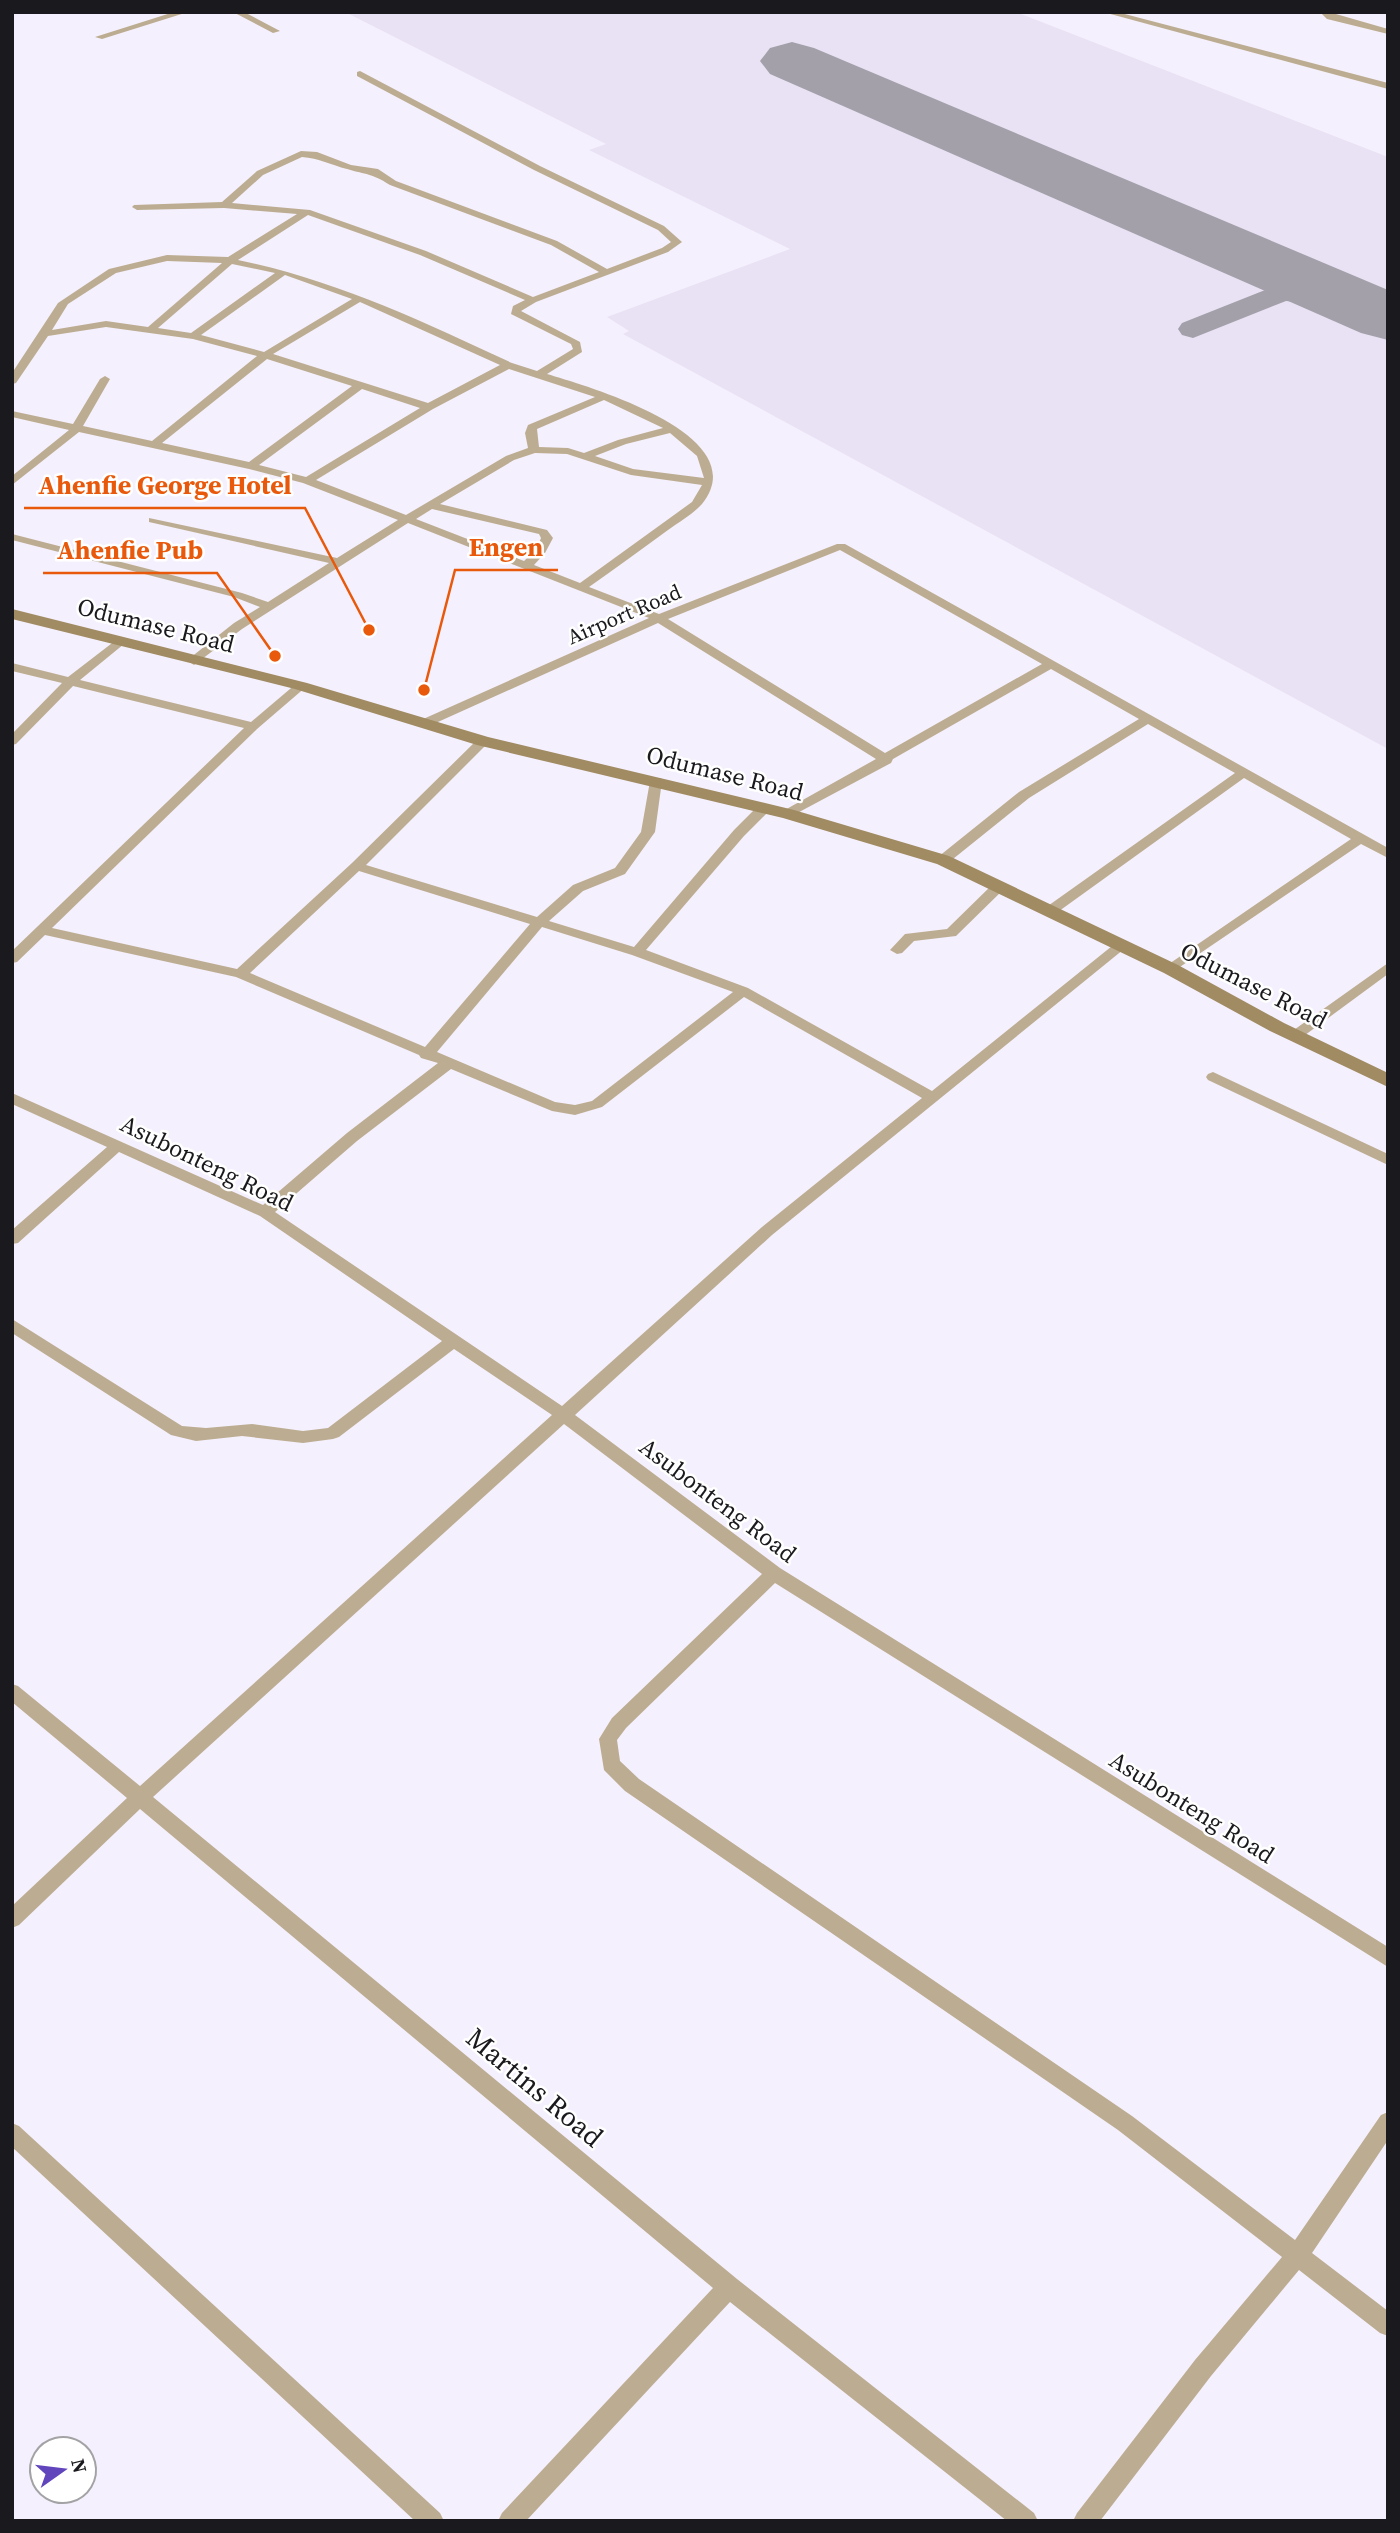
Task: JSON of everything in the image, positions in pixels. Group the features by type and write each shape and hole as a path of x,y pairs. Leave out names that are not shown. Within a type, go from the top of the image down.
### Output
{"main road":[{"name":"Odumase Road","path":"14,617 300,686 483,741 788,814 943,860 1171,969 1388,1081"}],"street":[{"path":"99,37 184,12"},
{"path":"237,12 276,32"},
{"path":"1107,12 1388,86"},
{"path":"1324,12 1330,17 1388,32"},
{"path":"360,74 537,168 661,228 677,242 665,250 517,308 515,312 575,342 578,350 538,374"},
{"path":"225,205 260,173 287,158 317,155 349,167 375,171 393,183 554,243 606,272"},
{"path":"137,207 225,205 307,212 410,248 533,300"},
{"path":"152,328 232,259 307,212"},
{"path":"12,381 63,303 103,275 118,269 171,259 232,259 284,272 360,298 508,365 606,396 673,429 702,456 709,474 706,490 696,504 580,589"},
{"path":"193,336 284,272"},
{"path":"156,444 265,355 360,298"},
{"path":"45,334 92,325 152,328 265,355 429,407"},
{"path":"307,481 429,407 508,365"},
{"path":"12,482 76,429 105,379"},
{"path":"251,466 362,384"},
{"path":"534,450 530,433 532,427 606,396"},
{"path":"12,414 156,444 307,481 659,618 887,760"},
{"path":"583,457 630,439 673,429"},
{"path":"194,661 229,632 407,519 510,458 534,450 549,449 659,478 708,482"},
{"path":"430,505 543,532 547,538 541,551 526,566"},
{"path":"153,520 338,562"},
{"path":"12,537 238,595 270,607"},
{"name":"Airport Road","path":"425,723 659,618 841,546 1048,666"},
{"path":"12,741 72,680 120,641"},
{"path":"788,814 1048,666 1388,854"},
{"path":"12,667 253,726"},
{"path":"12,959 253,726 300,686"},
{"path":"943,860 1024,795 1146,719"},
{"path":"240,974 307,909 357,866 483,741"},
{"path":"1050,911 1242,774"},
{"path":"426,1055 538,923 579,888 620,871 648,832 656,781"},
{"path":"637,952 739,833 764,808"},
{"path":"1171,969 1359,839"},
{"path":"357,866 637,952 743,991 933,1098"},
{"path":"897,950 910,937 951,933 999,886"},
{"path":"42,930 240,974 447,1064 552,1106 575,1110 597,1104 743,991"},
{"path":"12,1919 139,1798 767,1231 1122,945"},
{"path":"1296,1035 1388,967"},
{"path":"265,1212 352,1137 447,1064"},
{"path":"1213,1077 1388,1160"},
{"name":"Asubonteng Road","path":"12,1098 265,1212 562,1414 774,1573 1388,1958"},
{"path":"12,1239 117,1146"},
{"path":"12,1325 177,1430 191,1436 251,1430 319,1439 333,1433 453,1341"},
{"path":"774,1573 620,1723 608,1740 611,1764 632,1785 1125,2123 1296,2257 1388,2325"},
{"name":"Martins Road","path":"12,1691 729,2287 1026,2521"},
{"path":"1085,2521 1203,2368 1296,2257 1388,2122"},
{"path":"12,2133 432,2521"},
{"path":"510,2521 729,2287"}],"shaded area":[{"path":"345,12 1016,12 1388,157 1388,749 623,334 629,331 607,317 790,249 589,150 606,144"}],"taxiway":[{"path":"1193,329 1283,292 1341,297"}],"runway":[{"path":"792,61 1388,317"}],"place":[{"name":"Ahenfie George Hotel","path":"369,630"},
{"name":"Ahenfie Pub","path":"275,656"},
{"name":"Engen","path":"424,690"}]}
